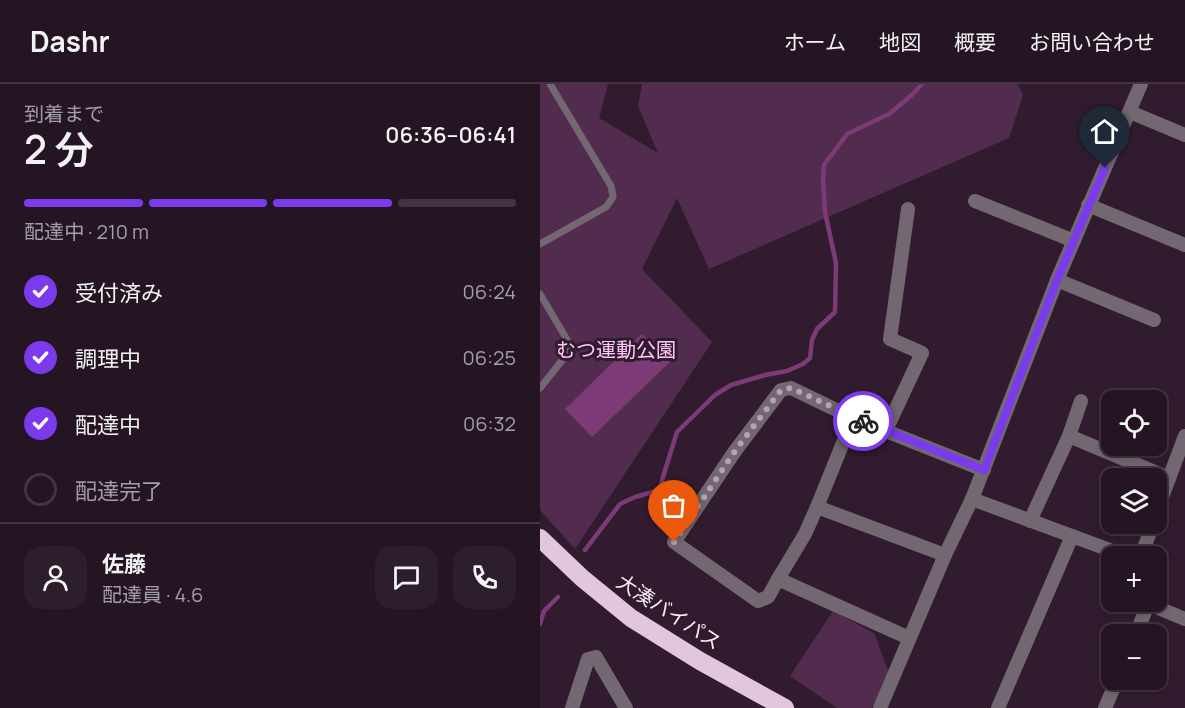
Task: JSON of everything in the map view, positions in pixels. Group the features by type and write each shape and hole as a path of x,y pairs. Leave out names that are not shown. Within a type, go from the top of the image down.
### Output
{"highway":[{"name":"大湊バイパス","path":"540,538 582,578 630,618 700,661 785,708"}],"street":[{"path":"880,708 945,555 972,499 1057,280 1141,84"},
{"path":"1130,112 1185,135"},
{"path":"975,201 1074,241"},
{"path":"1088,205 1185,245"},
{"path":"886,430 922,353 890,339 908,209"},
{"path":"1057,280 1154,320"},
{"path":"853,418 805,534 768,597 758,601 674,542 735,451 781,390 791,388 853,418 984,470"},
{"path":"1030,521 1069,436 1081,401"},
{"path":"1069,436 1169,478"},
{"path":"1167,483 1185,436"},
{"path":"972,499 1101,547"},
{"path":"817,507 945,555"},
{"path":"998,708 1072,536"},
{"path":"778,579 909,638"},
{"path":"1167,611 1185,619"},
{"path":"572,708 588,659 596,657 627,708"},
{"path":"1105,708 1113,690"}],"lane":[{"path":"540,244 606,207 613,197 611,186 550,84"},
{"path":"540,294 572,348 540,388"}],"green space":[{"name":"むつ運動公園","path":"540,84 608,84 599,118 658,153 638,106 642,84 1018,84 1023,95 1009,138 709,269 677,198 642,269 712,342 575,549 540,510"},
{"path":"833,611 874,633 889,673 872,708 837,708 790,676"}],"shaded area":[{"path":"642,334 670,362 592,437 565,409"}],"waterway":[{"path":"585,550 620,504 660,490 677,432 715,395 731,385 787,371 810,358 812,340 817,329 835,312 836,263 825,212 824,165 847,134 889,114 922,84"},
{"path":"540,624 544,611 558,597"}],"way so far":[{"path":"674,542 735,451 781,390 791,388 863,421"}],"route":[{"path":"863,421 984,470 1057,280 1105,168"}]}
